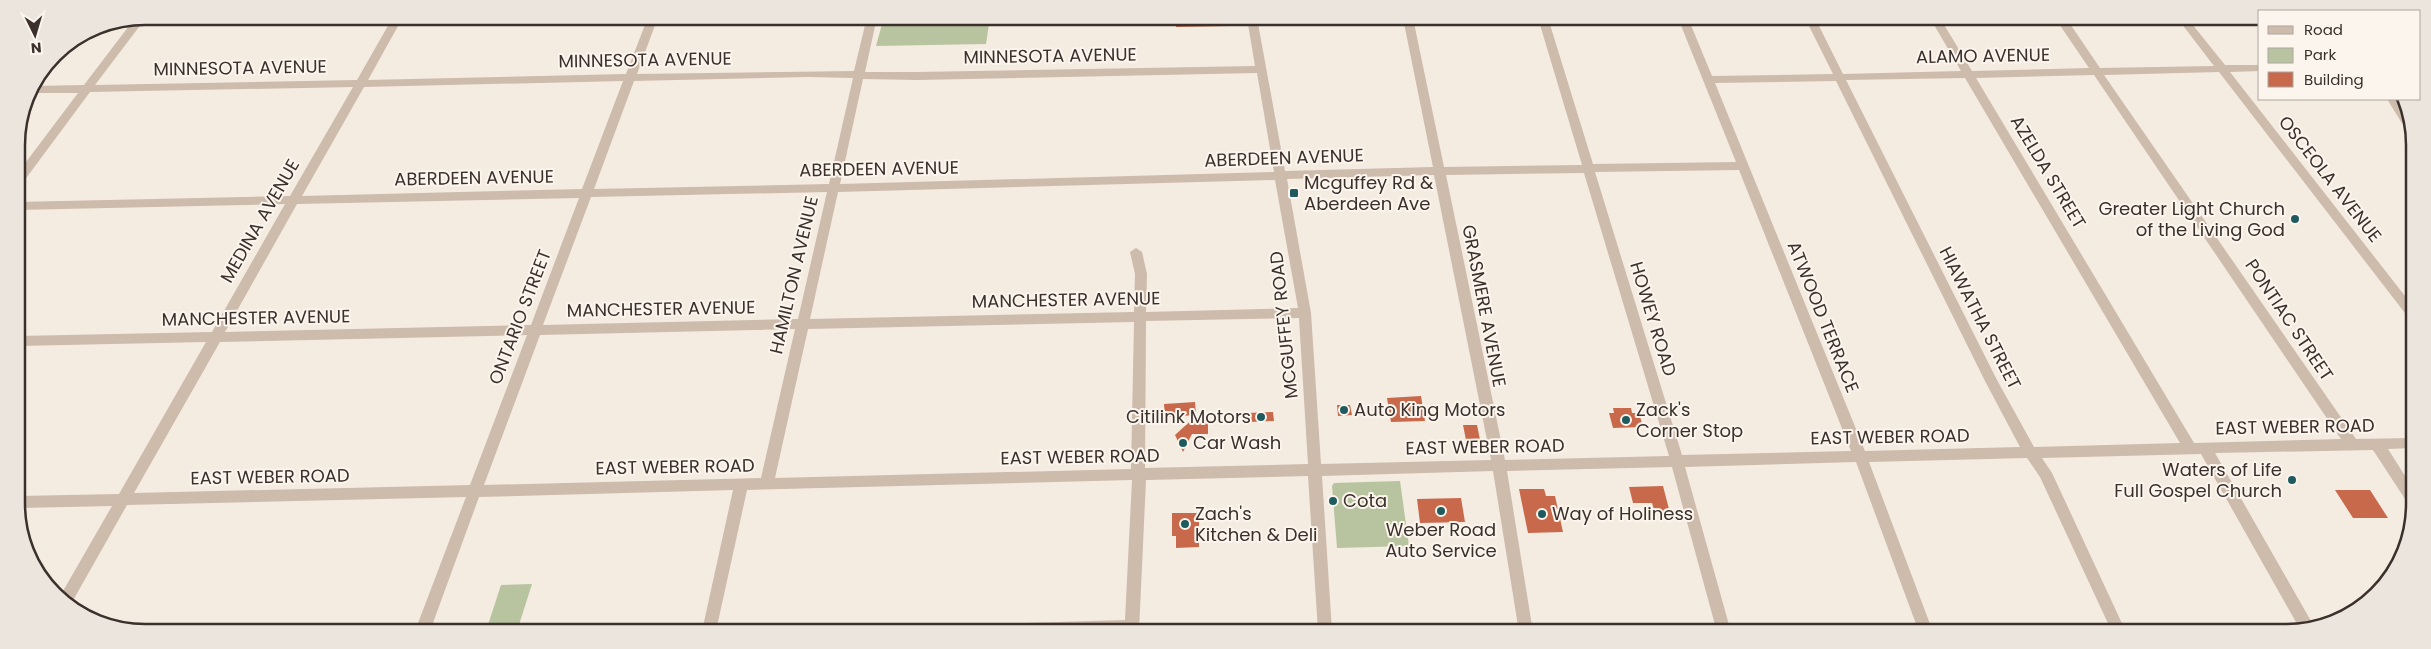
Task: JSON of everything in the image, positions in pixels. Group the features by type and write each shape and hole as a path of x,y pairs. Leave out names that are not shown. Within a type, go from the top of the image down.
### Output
{"street":[{"name":"MEDINA AVENUE","path":"68,596 393,25"},
{"name":"ONTARIO STREET","path":"424,624 650,25"},
{"name":"HAMILTON AVENUE","path":"767,483 870,25"},
{"name":"MCGUFFEY ROAD","path":"1253,25 1304,313 1316,470 1325,624"},
{"name":"GRASMERE AVENUE","path":"1409,25 1499,465 1525,624"},
{"name":"HOWEY ROAD","path":"1545,25 1678,461 1722,624"},
{"name":"ATWOOD TERRACE","path":"1686,25 1860,457 1923,624"},
{"name":"HIAWATHA STREET","path":"1813,25 1992,383 2030,452 2045,474 2115,624"},
{"name":"AZELDA STREET","path":"1939,25 2190,448"},
{"name":"PONTIAC STREET","path":"2065,25 2352,444"},
{"name":"OSCEOLA AVENUE","path":"2187,25 2406,306"},
{"path":"25,171 135,26"},
{"name":"ALAMO AVENUE","path":"1708,80 2258,68"},
{"name":"MINNESOTA AVENUE","path":"38,90 858,74 922,76 1261,69"},
{"path":"2393,100 2402,115"},
{"name":"ABERDEEN AVENUE","path":"25,206 832,188 1439,171 1742,166"},
{"path":"1132,624 1138,474 1141,274 1136,252"},
{"name":"MANCHESTER AVENUE","path":"25,341 1304,313"},
{"name":"EAST WEBER ROAD","path":"25,502 2406,443"},
{"path":"2377,444 2406,489"},
{"path":"2205,448 2304,623"},
{"path":"711,624 741,484"}],"green space":[{"path":"882,25 989,25 986,44 876,46"},
{"path":"1400,481 1409,546 1337,548 1332,486 1334,483"},
{"path":"532,584 519,624 488,624 501,585"}],"building":[{"path":"1176,25 1229,26 1176,27"},
{"path":"1421,396 1425,421 1391,422 1387,398"},
{"name":"Car Wash","path":"1195,402 1196,415 1165,417 1164,404"},
{"name":"Auto King Motors","path":"1337,405 1350,405 1352,415 1338,416"},
{"name":"Zack's Corner Stop","path":"1613,408 1631,408 1632,413 1639,413 1643,427 1613,428 1609,413 1614,413"},
{"name":"Citilink Motors","path":"1273,412 1274,421 1249,422 1248,413"},
{"name":"Car Wash","path":"1196,416 1196,421 1208,421 1208,434 1192,434 1183,452 1175,435"},
{"path":"1463,425 1477,425 1481,445 1467,445"},
{"path":"1663,486 1670,513 1655,513 1652,503 1633,503 1629,487"},
{"name":"Way of Holiness","path":"1519,489 1544,489 1546,496 1555,496 1563,532 1528,533"},
{"path":"2335,490 2370,490 2388,518 2353,518"},
{"name":"Weber Road Auto Service","path":"1461,498 1465,522 1420,523 1417,499"},
{"name":"Zach's Kitchen & Deli","path":"1172,513 1199,513 1199,547 1176,548 1176,536 1172,536"}],"place":[{"name":"Mcguffey Rd & Aberdeen Ave","path":"1294,193"},
{"name":"Greater Light Church of the Living God","path":"2295,219"},
{"name":"Auto King Motors","path":"1344,410"},
{"name":"Citilink Motors","path":"1261,417"},
{"name":"Zack's Corner Stop","path":"1626,420"},
{"name":"Car Wash","path":"1183,443"},
{"name":"Waters of Life Full Gospel Church","path":"2292,480"},
{"name":"Cota","path":"1333,501"},
{"name":"Weber Road Auto Service","path":"1441,511"},
{"name":"Way of Holiness","path":"1542,514"},
{"name":"Zach's Kitchen & Deli","path":"1185,524"}]}
